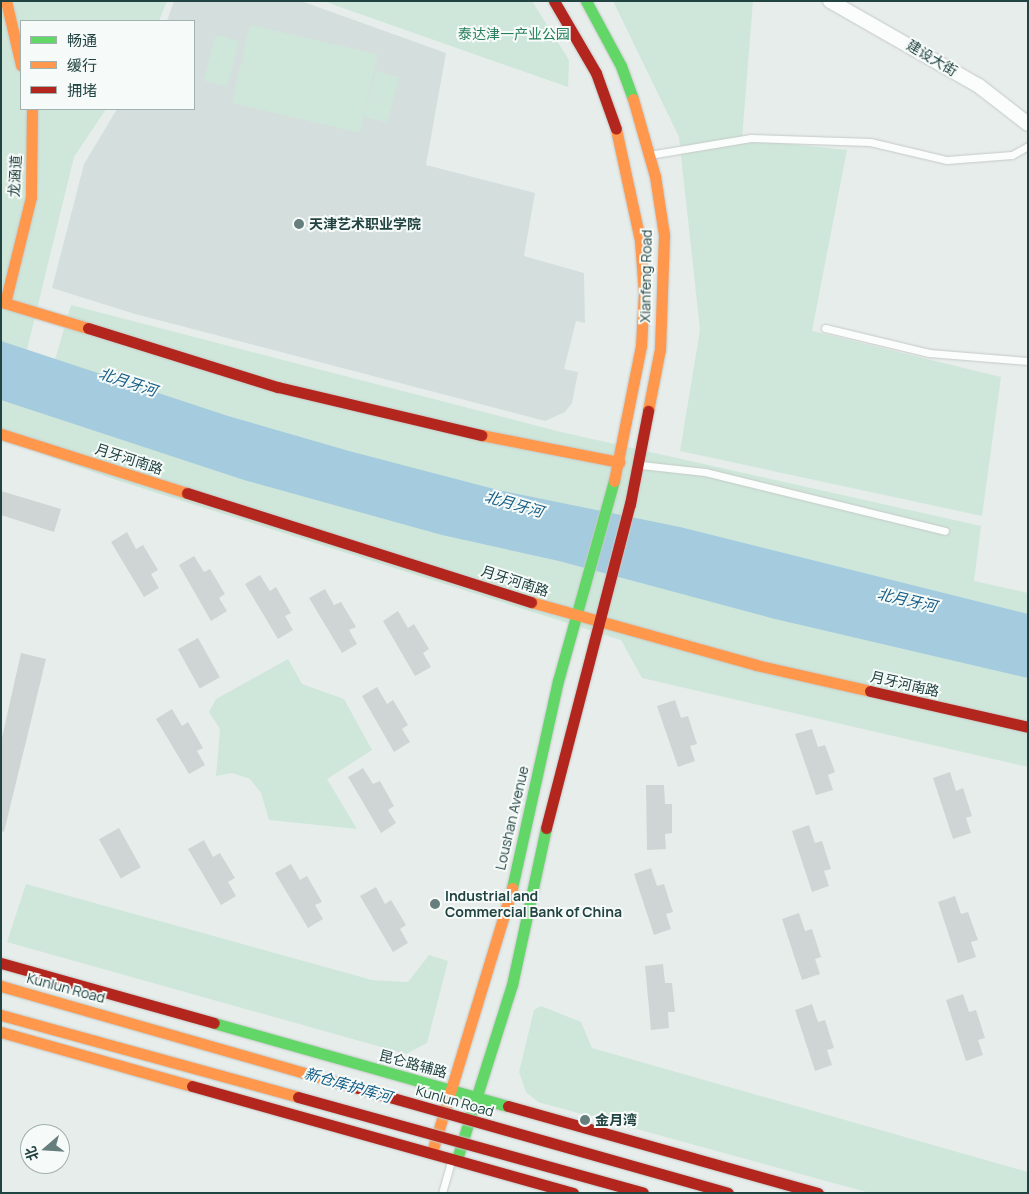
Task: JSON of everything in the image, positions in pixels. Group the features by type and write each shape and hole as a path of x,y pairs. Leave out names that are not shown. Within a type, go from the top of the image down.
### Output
{"main road":[{"path":"6,1 20,61"},
{"name":"Xianfeng Road","path":"554,1 596,73 617,130 630,181 640,240 644,293 640,346 619,462 586,574"},
{"name":"Xianfeng Road","path":"586,1 621,66 640,119 656,176 664,235 660,349 630,504 598,623"},
{"name":"龙涵道","path":"32,110 31,197 5,303 278,387 444,428 619,462"},
{"name":"月牙河南路","path":"1,434 598,623 756,665 1028,727"},
{"name":"Loushan Avenue","path":"432,1152 453,1091 514,880 586,574"},
{"path":"455,1159 477,1097 512,985 531,890 598,623"},
{"name":"昆仑路辅路","path":"1,963 818,1193"},
{"name":"Kunlun Road","path":"1,986 728,1193"},
{"path":"1,1015 643,1193"},
{"path":"1,1032 573,1193"}],"street":[{"name":"建设大街","path":"830,1 979,86 1028,124"}],"lane":[{"path":"655,154 751,138 870,142 947,160 1012,155 1028,146"},
{"path":"825,328 929,353 1028,361"},
{"path":"619,462 705,472 945,531"},
{"path":"442,1193 455,1159"}],"shaded area":[{"name":"天津艺术职业学院","path":"174,1 301,1 446,53 426,165 535,193 524,256 584,273 585,323 576,321 564,369 578,372 572,403 565,412 545,421 135,314 52,288 84,164 116,110 195,110 195,20 167,20"}],"green space":[{"path":"1,1 167,1 159,20 20,20 20,110 105,110 74,157 24,362 1,354"},
{"name":"泰达津一产业公园","path":"323,1 532,1 569,60 568,87"},
{"path":"613,1 753,1 742,139 847,150 812,331 1001,377 982,516 680,451 700,330 679,137"},
{"path":"250,25 378,54 360,132 232,103"},
{"path":"216,35 239,41 227,87 204,80"},
{"path":"376,71 399,77 387,123 364,116"},
{"path":"71,305 561,432 981,526 974,581 1028,593 1028,767 642,678 621,640 113,479 1,439 1,362 50,377"},
{"path":"288,659 302,684 344,699 372,750 327,779 357,829 269,820 261,793 250,779 232,773 216,776 220,729 209,712 216,699"},
{"path":"26,884 372,980 408,982 429,955 448,961 427,1043 406,1054 7,942"},
{"path":"541,1006 581,1022 592,1048 1028,1172 1028,1193 870,1193 538,1102 526,1092 519,1072 534,1010"}],"water":[{"name":"北月牙河","path":"1,341 228,416 349,451 498,490 680,527 1028,614 1028,678 771,618 559,561 442,535 244,480 1,400"}],"building":[{"path":"1,491 61,509 54,532 1,515"},
{"path":"127,532 136,549 143,545 158,570 151,574 159,588 144,597 111,542"},
{"path":"194,556 204,572 210,569 225,594 219,598 227,611 211,621 179,565"},
{"path":"260,575 270,591 276,587 291,613 285,616 293,630 278,639 245,584"},
{"path":"325,589 334,605 341,602 356,627 349,630 357,644 342,653 309,598"},
{"path":"398,611 408,628 414,624 429,649 423,653 431,667 415,676 383,621"},
{"path":"198,638 220,677 200,689 178,649"},
{"path":"21,653 46,659 4,832 1,831 1,742"},
{"path":"377,687 387,704 393,700 408,725 402,729 410,742 394,752 362,696"},
{"path":"675,700 681,718 688,716 697,744 690,746 695,761 678,767 657,706"},
{"path":"172,709 182,726 188,722 203,748 197,751 205,765 189,774 156,719"},
{"path":"812,729 818,747 825,745 835,772 828,775 833,790 816,795 795,734"},
{"path":"363,768 373,784 380,781 394,806 388,810 396,823 381,833 348,777"},
{"path":"950,772 956,791 963,788 972,816 966,818 971,833 953,839 933,778"},
{"path":"646,785 664,785 665,804 672,804 672,833 665,834 666,849 647,850"},
{"path":"809,825 815,843 822,841 831,869 824,871 829,886 812,892 792,831"},
{"path":"119,828 141,867 121,879 99,839"},
{"path":"204,840 213,857 220,853 235,878 228,882 236,896 221,905 188,849"},
{"path":"291,864 300,880 307,876 322,902 315,905 323,919 308,928 275,873"},
{"path":"651,868 657,886 664,884 673,912 666,914 671,929 654,935 634,874"},
{"path":"376,887 385,904 391,900 406,925 400,929 408,943 393,952 360,896"},
{"path":"955,896 961,914 968,912 978,940 971,942 976,957 958,963 938,902"},
{"path":"799,913 805,931 812,929 821,957 815,959 820,974 802,980 782,919"},
{"path":"663,964 665,983 672,983 675,1012 668,1012 669,1028 651,1030 645,966"},
{"path":"963,994 969,1012 976,1010 985,1038 978,1040 983,1055 966,1061 946,1000"},
{"path":"812,1004 818,1022 825,1020 834,1048 827,1050 832,1065 815,1071 795,1010"}],"traffic: fast":[{"path":"586,1 621,66 633,99"},
{"path":"512,888 558,681 614,481"},
{"path":"457,1159 512,985 546,828"},
{"path":"214,1023 508,1106"}],"traffic: slow":[{"path":"6,1 20,61"},
{"path":"633,99 655,176 664,235 660,349 648,411"},
{"path":"32,110 31,197 5,303 88,328"},
{"path":"614,481 641,346 644,293 640,240 616,129"},
{"path":"1,434 187,493"},
{"path":"481,435 619,462"},
{"path":"531,602 756,665 870,691"},
{"path":"432,1152 512,888"},
{"path":"1,986 340,1083"},
{"path":"1,1015 298,1097"},
{"path":"1,1032 192,1086"}],"traffic: jam":[{"path":"554,1 596,73 616,129"},
{"path":"88,328 278,387 481,435"},
{"path":"546,828 630,504 648,411"},
{"path":"187,493 531,602"},
{"path":"870,691 1028,727"},
{"path":"1,963 214,1023"},
{"path":"340,1083 728,1193"},
{"path":"192,1086 573,1193"},
{"path":"298,1097 643,1193"},
{"path":"508,1106 818,1193"}],"place":[{"name":"天津艺术职业学院","path":"299,224"},
{"name":"Industrial and Commercial Bank of China","path":"435,904"},
{"name":"金月湾","path":"585,1120"}],"water label":[{"name":"新仓库护库河","path":"348,1085"}]}
